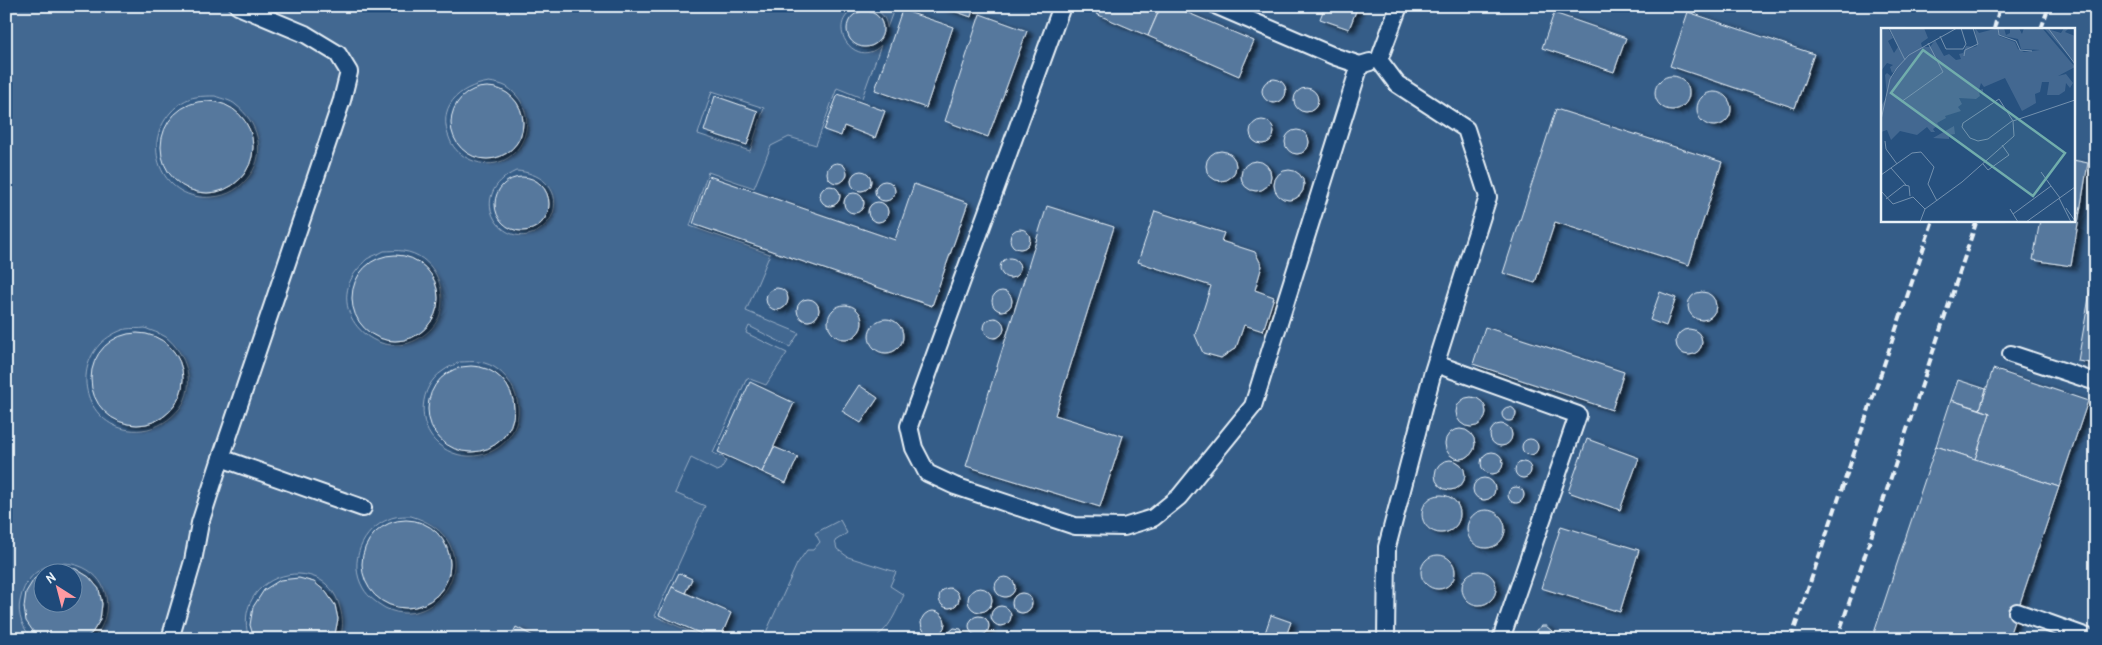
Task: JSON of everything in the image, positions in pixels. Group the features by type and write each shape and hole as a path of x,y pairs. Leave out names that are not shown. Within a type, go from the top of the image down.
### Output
{"lane":[{"path":"170,639 193,561 200,524 220,458 342,100 349,72 338,54 305,34 238,6"},
{"path":"1062,6 909,426 914,448 927,473 955,486 1075,526 1124,526 1152,518 1179,497 1253,406 1360,65"},
{"path":"1217,6 1336,57 1360,65 1379,60"},
{"path":"1379,60 1399,6"},
{"path":"1379,60 1397,84 1466,129 1488,197 1436,364 1387,547 1386,639"},
{"path":"2011,354 2096,382"},
{"path":"1436,364 1578,415 1501,639"},
{"path":"220,458 363,508"},
{"path":"2017,612 2093,639"}],"shaded area":[{"path":"6,6 2096,6 2096,639 6,639"},
{"path":"6,6 228,6 302,37 335,56 346,72 166,639 92,639 99,630 106,612 105,593 98,579 82,568 82,562 32,562 32,577 27,582 20,601 19,611 24,627 34,639 6,639","holes":["203,96 215,96 234,103 243,112 254,128 259,147 255,166 243,184 223,195 212,197 195,196 181,191 169,182 157,156 157,141 162,126 171,112 186,100","145,328 161,334 173,344 184,360 188,380 185,399 172,416 163,423 153,427 142,430 125,429 111,424 99,414 91,402 87,388 86,373 91,358 105,339 123,330"]},
{"path":"250,6 864,6 850,12 843,21 842,31 845,40 852,48 860,52 871,52 881,45 862,98 837,88 816,145 789,137 771,146 754,188 708,172 690,226 770,254 746,311 799,333 790,347 749,326 746,333 787,353 766,385 747,378 713,453 723,457 726,461 720,470 717,471 691,458 675,493 705,506 655,616 707,639 339,639 342,616 331,589 317,578 300,574 282,576 265,584 253,598 247,616 249,639 175,639 224,457 353,72","holes":["489,82 503,85 519,99 526,113 526,128 522,142 514,153 502,161 487,164 471,160 464,157 450,140 446,128 448,108 459,94","712,91 764,108 750,151 698,134","516,171 524,172 532,174 546,183 551,189 555,204 549,221 542,228 528,235 515,235 503,229 495,220 491,208 492,195 500,182","384,251 403,251 414,254 430,266 440,284 442,304 437,321 424,335 404,344 388,345 373,339 360,330 351,317 347,302 348,286 357,270 367,259","460,362 479,362 489,365 499,370 512,387 518,408 517,419 508,439 500,447 480,455 458,455 438,444 431,436 426,427 424,417 423,406 425,396 435,378 449,367","411,516 436,528 450,545 454,563 450,582 440,598 424,609 406,613 385,608 370,597 363,588 357,568 360,548 371,531 389,519"]},
{"path":"864,6 893,6 894,9 887,28 885,19 880,12"},
{"path":"840,520 847,533 835,541 837,549 848,557 896,572 890,586 904,595 890,623 886,629 867,639 763,639 797,564 807,550 813,550 820,542 815,533"}],"building":[{"path":"940,6 974,6 971,17"},
{"path":"1100,6 1155,6 1160,8 1148,36 1096,14"},
{"path":"1161,6 1172,6 1254,41 1239,76 1148,36"},
{"path":"1325,6 1358,6 1349,29 1320,19"},
{"path":"902,10 953,27 926,108 875,90"},
{"path":"865,11 872,12 878,16 882,22 882,36 878,42 872,46 865,47 858,46 852,42 848,36 847,29 848,22 852,16 858,12"},
{"path":"1688,12 1814,54 1795,108 1670,66"},
{"path":"1554,13 1626,38 1614,72 1542,48"},
{"path":"980,14 1027,31 988,137 945,121"},
{"path":"1672,76 1684,81 1689,93 1684,105 1672,110 1660,105 1655,93 1660,81"},
{"path":"1274,79 1282,83 1286,91 1282,99 1274,103 1266,99 1262,91 1266,83"},
{"path":"487,87 501,90 513,97 520,109 523,123 520,137 513,149 501,156 487,159 473,156 461,149 454,137 451,123 454,109 461,97 473,90"},
{"path":"1306,88 1314,92 1318,100 1314,108 1306,112 1298,108 1294,100 1298,92"},
{"path":"1714,92 1726,97 1731,109 1726,121 1714,126 1702,121 1697,109 1702,97"},
{"path":"838,94 885,111 875,138 844,126 841,136 824,130"},
{"path":"715,96 758,111 747,145 704,131"},
{"path":"207,101 225,104 240,114 250,129 253,147 250,165 240,180 225,190 207,193 189,190 174,180 164,165 161,147 164,129 174,114 189,104"},
{"path":"1556,109 1722,162 1689,265 1555,222 1535,283 1503,273"},
{"path":"1262,120 1267,121 1273,127 1273,137 1267,143 1262,144 1257,143 1251,137 1250,132 1251,127 1257,121"},
{"path":"1297,130 1302,131 1308,137 1308,147 1302,153 1297,154 1292,153 1286,147 1285,142 1286,137 1292,131"},
{"path":"1221,151 1232,155 1236,166 1232,177 1221,181 1210,177 1206,166 1210,155"},
{"path":"2074,160 2088,163 2071,266 2033,260 2040,221 2074,221"},
{"path":"1256,161 1267,165 1271,176 1267,187 1256,191 1245,187 1241,176 1245,165"},
{"path":"837,163 844,166 847,173 844,180 837,183 830,180 827,173 830,166"},
{"path":"1289,170 1300,174 1304,185 1300,196 1289,200 1278,196 1274,185 1278,174"},
{"path":"861,171 868,174 871,181 868,188 861,191 854,188 851,181 854,174"},
{"path":"709,176 895,240 914,184 968,203 932,306 693,224"},
{"path":"517,177 527,177 537,181 545,189 549,204 545,219 537,227 527,231 517,231 507,227 499,219 495,209 495,199 499,189 507,181"},
{"path":"885,181 892,184 895,191 892,198 885,201 878,198 875,191 878,184"},
{"path":"830,186 837,189 840,196 837,203 830,206 823,203 820,196 823,189"},
{"path":"854,193 861,196 864,203 861,210 854,213 847,210 844,203 847,196"},
{"path":"878,202 885,205 888,212 885,219 878,222 871,219 868,212 871,205"},
{"path":"1047,206 1114,227 1055,415 1123,436 1100,507 966,466"},
{"path":"1155,211 1224,233 1221,241 1255,252 1262,266 1255,290 1274,297 1263,331 1244,325 1236,348 1221,358 1203,353 1195,335 1211,286 1138,262"},
{"path":"1020,229 1027,232 1030,239 1027,246 1020,249 1013,246 1010,239 1013,232"},
{"path":"395,255 411,258 419,262 431,274 435,282 438,298 435,314 431,322 419,334 411,338 395,341 379,338 371,334 359,322 355,314 352,298 355,282 359,274 371,262 379,258"},
{"path":"2096,257 2096,364 2078,361"},
{"path":"1010,258 1017,261 1020,268 1017,275 1010,278 1003,275 1000,268 1003,261"},
{"path":"773,288 781,288 788,295 788,303 781,310 773,310 766,303 766,295"},
{"path":"1002,291 1009,294 1012,301 1009,308 1002,311 995,308 992,301 995,294"},
{"path":"1660,292 1676,298 1666,326 1650,320"},
{"path":"1702,292 1712,296 1716,306 1712,316 1702,320 1692,316 1688,306 1692,296"},
{"path":"804,299 812,299 819,306 819,314 812,321 804,321 797,314 797,306"},
{"path":"845,305 852,306 857,310 861,315 861,329 857,334 852,338 845,339 838,338 833,334 829,329 828,322 829,315 833,310 838,306"},
{"path":"994,318 1001,321 1004,328 1001,335 994,338 987,335 984,328 987,321"},
{"path":"886,319 893,320 898,324 902,329 902,343 898,348 893,352 886,353 879,352 874,348 870,343 869,336 870,329 874,324 879,320"},
{"path":"1485,327 1624,372 1612,410 1473,364"},
{"path":"1689,329 1699,332 1702,342 1699,352 1689,355 1679,352 1676,342 1679,332"},
{"path":"137,333 155,336 170,346 180,361 183,379 180,397 170,412 155,422 137,425 119,422 104,412 94,397 91,379 94,361 104,346 119,336"},
{"path":"471,366 487,369 495,373 507,385 511,393 514,409 511,425 507,433 495,445 487,449 471,452 455,449 447,445 435,433 431,425 428,409 431,393 435,385 447,373 455,369"},
{"path":"1993,369 2088,401 2059,487 1975,459 1990,413 1980,409"},
{"path":"1958,380 1986,389 1980,409 1951,400"},
{"path":"750,382 794,403 762,472 718,452"},
{"path":"859,385 878,398 861,423 842,411"},
{"path":"1471,397 1477,398 1485,406 1485,418 1477,426 1471,427 1465,426 1457,418 1456,412 1457,406 1465,398"},
{"path":"1951,400 1990,413 1975,459 1936,446"},
{"path":"1509,407 1514,409 1516,414 1514,419 1509,421 1504,419 1502,414 1504,409"},
{"path":"1497,424 1505,424 1512,431 1512,439 1505,446 1497,446 1490,439 1490,431"},
{"path":"1460,429 1466,430 1474,438 1474,450 1466,458 1460,459 1454,458 1446,450 1445,444 1446,438 1454,430"},
{"path":"1527,439 1533,439 1538,444 1536,453 1527,455 1522,450 1522,444"},
{"path":"1587,439 1639,458 1620,510 1568,492"},
{"path":"1936,446 2059,487 2008,639 1872,639"},
{"path":"774,447 798,457 786,483 762,472"},
{"path":"1488,452 1496,452 1503,459 1503,467 1496,474 1488,474 1481,467 1481,459"},
{"path":"1450,460 1456,461 1464,469 1464,481 1456,489 1450,490 1444,489 1436,481 1435,475 1436,469 1444,461"},
{"path":"1520,462 1526,462 1531,467 1529,476 1520,478 1515,473 1515,467"},
{"path":"1480,478 1488,478 1495,485 1495,493 1488,500 1480,500 1473,493 1473,485"},
{"path":"1513,487 1519,487 1524,492 1522,501 1513,503 1508,498 1508,492"},
{"path":"1441,495 1454,501 1460,514 1454,527 1441,533 1428,527 1422,514 1428,501"},
{"path":"1486,510 1493,511 1499,516 1504,522 1504,536 1499,542 1493,547 1486,548 1479,547 1473,542 1468,536 1467,529 1468,522 1473,516 1479,511"},
{"path":"406,520 423,524 437,533 446,547 450,564 446,581 437,595 423,604 406,608 389,604 375,595 366,581 362,564 366,547 375,533 389,524"},
{"path":"1561,526 1639,550 1620,612 1541,588"},
{"path":"1438,555 1445,556 1450,560 1454,565 1454,579 1450,584 1445,588 1438,589 1431,588 1426,584 1422,579 1421,572 1422,565 1426,560 1431,556"},
{"path":"1479,571 1486,572 1491,576 1495,581 1495,595 1491,600 1486,604 1479,605 1472,604 1467,600 1463,595 1462,588 1463,581 1467,576 1472,572"},
{"path":"82,573 89,577 99,589 102,604 100,620 92,633 84,639 42,639 35,634 26,621 24,607 26,592 32,582 32,612 82,612"},
{"path":"679,573 692,579 685,593 672,587"},
{"path":"1005,577 1012,580 1015,587 1012,594 1005,597 998,594 995,587 998,580"},
{"path":"299,578 314,582 326,592 335,605 338,619 334,639 254,639 250,625 253,607 264,590 280,580"},
{"path":"672,587 731,613 720,639 713,639 659,615"},
{"path":"949,588 956,591 959,598 956,605 949,608 942,605 939,598 942,591"},
{"path":"980,588 989,591 992,600 989,609 980,612 971,609 968,600 971,591"},
{"path":"1022,593 1029,596 1032,603 1029,610 1022,613 1015,610 1012,603 1015,596"},
{"path":"1001,606 1008,609 1011,616 1008,623 1001,626 994,623 991,616 994,609"},
{"path":"933,611 942,614 945,623 942,632 933,635 924,632 921,623 924,614"},
{"path":"1271,615 1291,622 1285,639 1263,639"},
{"path":"979,616 986,619 989,626 986,633 979,636 972,633 969,626 972,619"},
{"path":"1546,626 1552,631 1552,639 1536,639 1536,630"},
{"path":"516,627 537,638 510,639"},
{"path":"954,628 961,629 966,639 947,639 947,634"},
{"path":"1569,633 1575,639 1559,639 1562,635"}],"railway":[{"path":"1994,28 2000,6"},
{"path":"2041,28 2049,6"},
{"path":"1791,639 1933,221"},
{"path":"1837,639 1977,221"}]}
